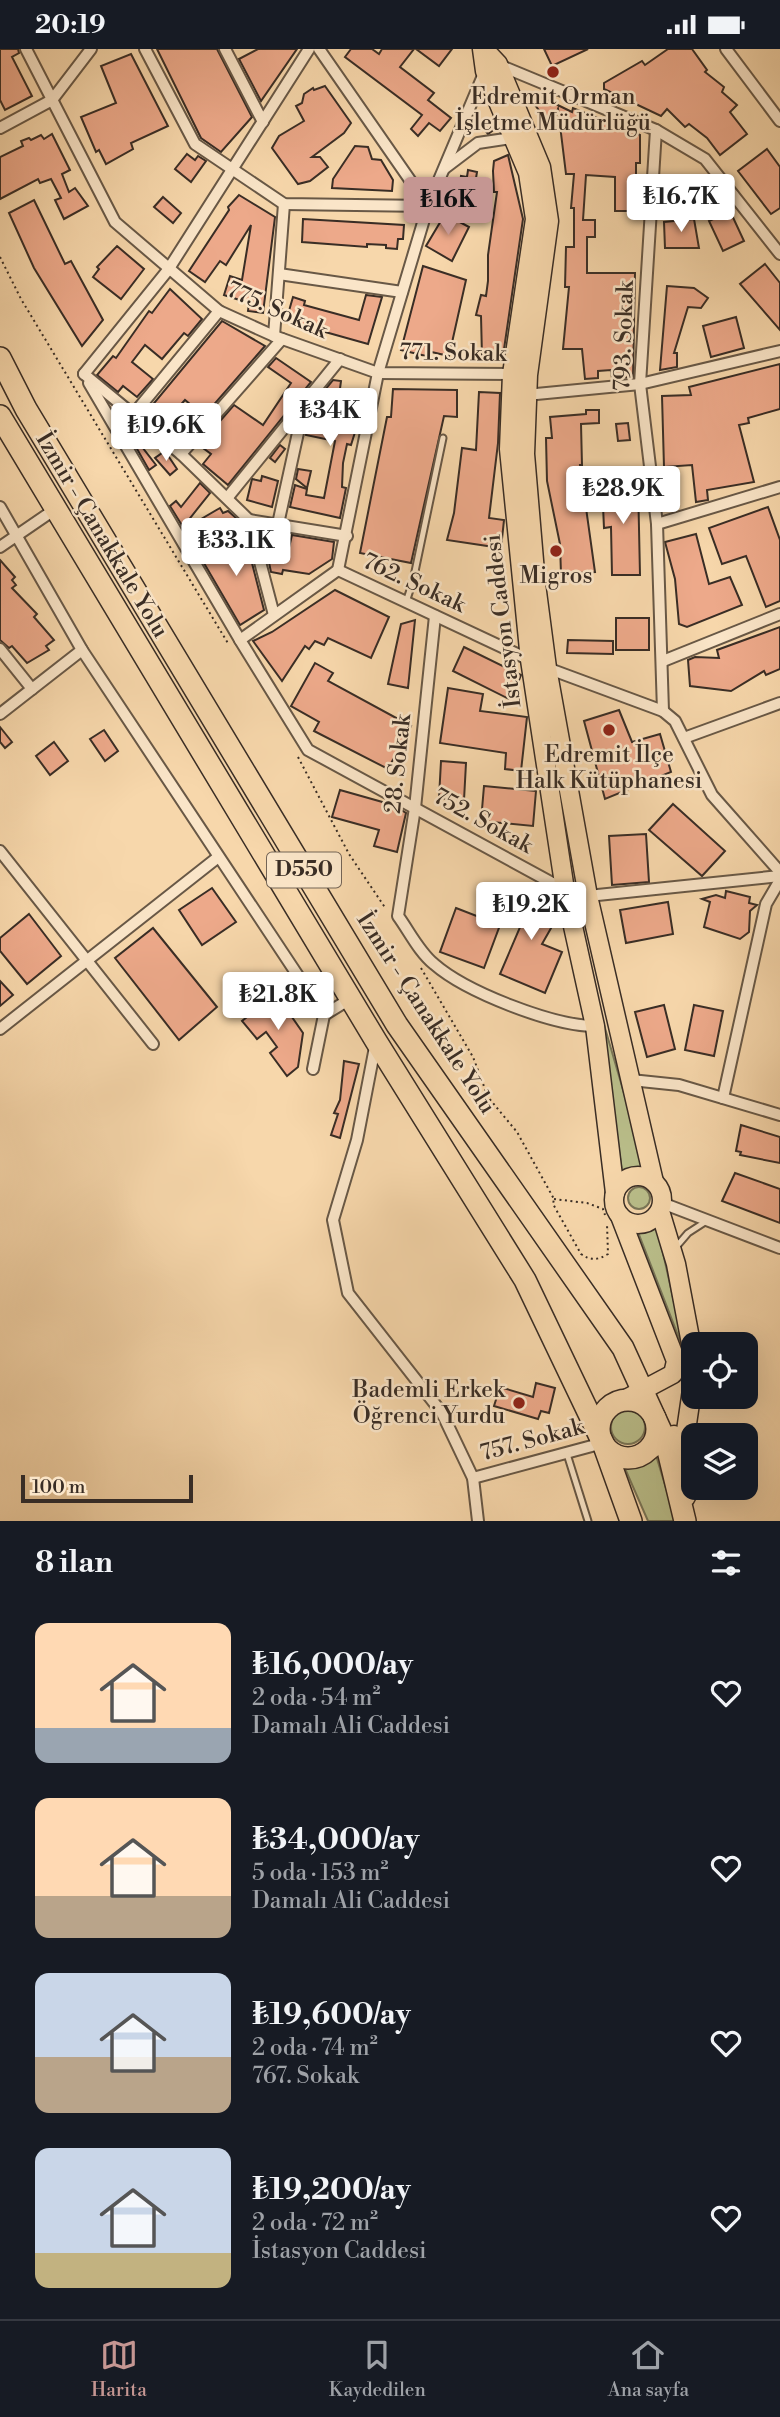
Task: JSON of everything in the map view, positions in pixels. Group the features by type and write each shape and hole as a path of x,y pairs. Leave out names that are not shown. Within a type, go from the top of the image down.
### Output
{"highway":[{"name":"İzmir - Çanakkale Yolu","path":"0,358 26,409 397,1025 606,1320 642,1391"},
{"name":"İzmir - Çanakkale Yolu","path":"0,416 350,999 525,1280 603,1443 631,1521"},
{"path":"657,1421 655,1440 643,1454 625,1458 608,1450 603,1443 599,1424 602,1415 617,1402 642,1391 646,1405 657,1421 666,1442 686,1521"}],"main road":[{"name":"İstasyon Caddesi","path":"483,49 521,137 541,167 548,221 509,449 530,660 565,890 595,1025 616,1209 676,1361 673,1374 642,1391"},
{"name":"İstasyon Caddesi","path":"520,375 526,395 525,454 547,669 588,896 654,1182 662,1196 661,1207 689,1332"},
{"path":"615,1193 619,1186 632,1177 647,1178 654,1182"},
{"path":"620,1216 634,1224 641,1224 649,1222 661,1207"},
{"path":"687,1423 689,1409"},
{"path":"643,1454 666,1442 681,1428"},
{"path":"685,1500 686,1521"}],"street":[{"name":"775. Sokak","path":"26,49 115,222 219,311 278,337 378,373"},
{"path":"0,128 52,100 90,49"},
{"path":"145,49 195,144 284,204 428,206"},
{"path":"225,49 263,123"},
{"path":"84,374 168,270 309,49"},
{"path":"319,49 428,206"},
{"path":"726,49 780,121"},
{"path":"84,374 240,640 338,571 378,373 428,206 442,169 491,68 656,130 705,159 780,254"},
{"name":"793. Sokak","path":"656,130 640,384 657,524 663,711"},
{"path":"442,169 478,143 521,137"},
{"path":"651,207 733,195"},
{"path":"181,454 278,337 284,204"},
{"path":"279,274 402,292"},
{"path":"132,415 219,311"},
{"path":"526,395 640,384 780,351"},
{"path":"228,497 340,359"},
{"name":"771. Sokak","path":"378,373 520,375"},
{"path":"84,374 181,454 249,520 274,615"},
{"path":"278,524 304,406"},
{"path":"657,524 780,487"},
{"path":"0,507 82,650 217,858 324,1015 313,1069"},
{"path":"0,547 54,510"},
{"path":"190,555 249,520 346,536"},
{"name":"762. Sokak","path":"338,571 547,669 663,711"},
{"path":"663,661 780,614"},
{"name":"28. Sokak","path":"395,916 415,808 435,615"},
{"name":"752. Sokak","path":"240,640 308,750 565,890"},
{"path":"0,649 32,689"},
{"path":"0,714 82,650"},
{"path":"684,738 780,703"},
{"path":"663,711 675,721 693,762 712,795 780,876"},
{"path":"0,852 153,1044"},
{"path":"0,1029 217,858"},
{"path":"588,896 780,876"},
{"path":"723,1098 766,904 780,876"},
{"path":"395,916 433,963 466,985 554,1020 575,1026 595,1025"},
{"path":"324,1015 350,999"},
{"path":"376,1041 357,1140 333,1220 348,1293 442,1413 473,1478 478,1521"},
{"path":"631,1080 679,1085 780,1115"},
{"path":"661,1207 780,1248"},
{"name":"757. Sokak","path":"473,1478 603,1443"}],"lane":[{"path":"405,602 413,581 443,438"},
{"path":"673,1253 688,1233 705,1222"},
{"path":"567,1453 589,1521"}],"path":[{"path":"0,257 27,309 233,652"},
{"path":"297,755 349,854 395,916"},
{"path":"419,964 473,1057 488,1097 517,1132 582,1254 595,1260 607,1254 603,1209 587,1203 554,1199"}],"green space":[{"path":"600,1011 645,1165 644,1169 622,1172"},
{"path":"639,1187 647,1190 650,1198 647,1206 639,1209 631,1206 628,1198 631,1190"},
{"path":"657,1226 681,1343 638,1232"},
{"path":"628,1410 640,1415 645,1427 640,1439 628,1444 616,1439 611,1427 616,1415"},
{"path":"655,1452 676,1521 648,1521 623,1464 641,1463"}],"building":[{"path":"0,49 18,49 19,53 12,57 32,96 5,110 0,100"},
{"path":"157,49 217,49 252,117 221,152 201,138"},
{"path":"258,49 297,49 261,101 239,59"},
{"path":"351,49 372,49 379,54 382,49 414,49 400,67 434,93 428,100 451,118 440,131 429,123 418,136 411,129 422,115 345,57"},
{"path":"416,49 452,49 439,66"},
{"path":"544,49 588,49 552,66"},
{"path":"668,49 692,49 707,70 705,72 724,87 722,92 737,105 730,112 747,134 720,155 707,138 689,124 685,127 667,109 661,116 604,89 604,83 642,61 645,65"},
{"path":"131,54 168,126 131,143 133,149 106,164 99,150 96,152 81,117 116,103 101,66"},
{"path":"325,86 351,123 344,133 312,157 320,157 328,167 310,181 298,184 272,148 279,136 304,121 296,106 302,103 304,94 313,88 314,90"},
{"path":"535,94 572,112 573,108 640,135 640,163 636,163 636,211 615,211 615,177 586,175 583,220 595,220 595,237 587,237 587,273 635,273 633,377 612,378 611,370 598,371 598,378 585,379 582,349 563,349 569,287 565,287 566,247 574,247 574,208 571,208 574,174 566,174 558,109 551,126 532,101"},
{"path":"490,120 496,128 488,134 482,126"},
{"path":"52,134 70,170 62,174 69,192 75,188 88,206 64,219 55,200 61,198 51,179 40,183 38,179 0,199 0,157 23,146 21,141 41,135 44,139"},
{"path":"355,146 368,147 372,159 381,160 393,180 392,191 332,188 333,179"},
{"path":"767,149 780,167 780,208 771,214 738,171"},
{"path":"187,154 195,160 198,156 206,161 191,182 175,169"},
{"path":"508,155 523,219 503,356 482,356 481,316 476,315 481,295 486,296 488,281 488,255 497,192 494,192 494,161"},
{"path":"468,170 477,172 471,209 451,205 455,182 460,183 461,176 467,177"},
{"path":"239,195 275,217 263,313 248,311 249,303 224,295 230,276 242,280 251,225 226,265 220,261 205,282 189,271 229,210 228,207"},
{"path":"163,197 181,213 173,223 154,207"},
{"path":"34,200 65,264 71,261 103,320 82,346 34,268 9,213"},
{"path":"730,211 744,241 723,251 709,221"},
{"path":"445,214 469,227 452,261 426,246"},
{"path":"303,219 404,225 403,239 398,239 397,249 386,248 386,245 367,244 367,247 302,242"},
{"path":"694,219 699,248 665,248 664,222"},
{"path":"117,246 144,269 121,299 93,277 99,269 97,267"},
{"path":"765,264 780,283 780,330 740,284"},
{"path":"423,266 466,280 449,356 427,351 426,356 401,350"},
{"path":"667,286 694,288 708,298 701,308 688,307 674,353 677,353 677,367 660,370"},
{"path":"170,289 202,319 188,336 184,333 162,359 145,345 132,362 153,379 137,397 123,386 118,392 97,375 113,356 116,358 149,311 152,313"},
{"path":"366,295 382,297 368,344 286,321 293,297 305,301 304,305 359,320"},
{"path":"736,317 744,348 711,357 703,326"},
{"path":"222,321 265,346 204,416 185,400 176,410 170,405 156,423 145,414"},
{"path":"276,358 311,382 228,485 203,464 211,454 199,445 234,405 263,425 291,383 268,367"},
{"path":"780,364 780,409 748,418 749,423 739,425 754,482 707,490 708,500 696,502 692,465 664,467 662,396 691,395 689,387"},
{"path":"333,380 341,381 339,396 362,401 356,429 351,445 347,444 343,463 342,487 346,488 340,518 290,507 295,485 307,489 306,495 324,498 335,441 306,435 310,408"},
{"path":"393,389 457,390 457,417 444,416 411,563 360,553 387,417 391,417"},
{"path":"479,392 500,393 498,443 489,518 504,520 501,548 447,540 454,513 462,448 476,450"},
{"path":"586,410 599,410 599,423 581,424 580,465 595,572 561,574 560,544 547,481 546,438 552,438 550,417 586,414"},
{"path":"182,422 192,430 180,443 162,428 172,435"},
{"path":"628,423 630,440 618,441 616,424"},
{"path":"124,426 128,430 132,428 138,438 136,439 156,465 149,470"},
{"path":"280,445 285,449 275,462 270,458"},
{"path":"165,451 177,469 170,475 155,458"},
{"path":"298,469 311,471 307,488 296,479"},
{"path":"262,476 278,481 272,507 247,500 252,479 261,481"},
{"path":"638,482 640,575 612,575 611,527 604,528 602,484"},
{"path":"200,483 210,493 183,527 170,506 176,501 181,507"},
{"path":"768,507 780,540 780,601 766,607 746,556 722,564 709,528"},
{"path":"220,508 223,513 228,511 236,518 193,544 184,529"},
{"path":"262,530 273,532 270,553 287,556 292,535 334,542 332,559 309,574 283,570 282,574 271,572"},
{"path":"244,532 264,610 240,625 201,558"},
{"path":"696,534 709,584 730,577 742,605 687,627 679,624 675,579 665,542"},
{"path":"0,560 15,577 12,580 16,585 12,588 37,614 34,617 54,640 46,646 49,650 27,663 12,646 9,648 0,640"},
{"path":"335,590 389,617 371,658 328,638 324,645 315,641 309,649 305,646 282,681 253,641 272,632"},
{"path":"616,618 649,618 649,650 616,650"},
{"path":"415,620 408,688 388,684 401,624"},
{"path":"780,627 780,669 766,675 764,671 731,691 690,686 688,660 695,657 719,658 717,650"},
{"path":"568,640 613,641 613,654 567,653"},
{"path":"464,647 521,675 511,700 453,671"},
{"path":"315,663 333,673 328,681 411,726 388,769 314,731 319,722 291,706"},
{"path":"448,688 483,694 480,711 527,717 521,771 505,769 506,753 440,743"},
{"path":"619,710 632,742 660,734 671,772 605,799 584,721"},
{"path":"0,727 12,742 5,748 0,742"},
{"path":"104,730 118,751 105,761 90,739"},
{"path":"54,742 68,761 50,775 36,756"},
{"path":"441,761 466,763 464,800 439,798"},
{"path":"484,786 536,791 533,826 481,821"},
{"path":"340,790 393,805 406,813 397,852 374,846 379,830 332,817"},
{"path":"673,804 725,851 702,876 649,830"},
{"path":"646,834 649,882 612,885 609,836"},
{"path":"519,887 558,910 559,914 542,944 562,952 545,993 500,974 521,925 503,915"},
{"path":"212,888 236,922 202,945 179,910"},
{"path":"726,891 750,897 749,903 757,905 750,911 749,932 740,939 704,927 710,902 702,899 716,895 725,898"},
{"path":"668,902 673,934 626,943 620,910"},
{"path":"456,908 500,925 484,968 440,952"},
{"path":"29,914 61,956 27,984 0,951 0,938"},
{"path":"153,928 217,1007 179,1040 115,958"},
{"path":"0,981 13,995 0,1006"},
{"path":"276,994 303,1033 298,1067 287,1076 270,1053 277,1047 266,1032 257,1039 242,1021"},
{"path":"664,1005 675,1049 647,1057 635,1012"},
{"path":"694,1005 723,1011 714,1056 685,1050"},
{"path":"344,1061 359,1064 340,1138 331,1135 338,1114 334,1113 340,1100"},
{"path":"741,1125 780,1137 780,1163 740,1155 741,1152 736,1151"},
{"path":"735,1173 780,1189 780,1223 722,1201"},
{"name":"Bademli Erkek Öğrenci Yurdu","path":"536,1383 555,1388 549,1413 541,1411 538,1419 494,1406 500,1387 533,1397"}],"place":[{"name":"Edremit Orman İşletme Müdürlüğü","path":"553,72"},
{"name":"Migros","path":"556,551"},
{"name":"Edremit İlçe Halk Kütüphanesi","path":"609,730"},
{"name":"Bademli Erkek Öğrenci Yurdu","path":"519,1403"}]}
